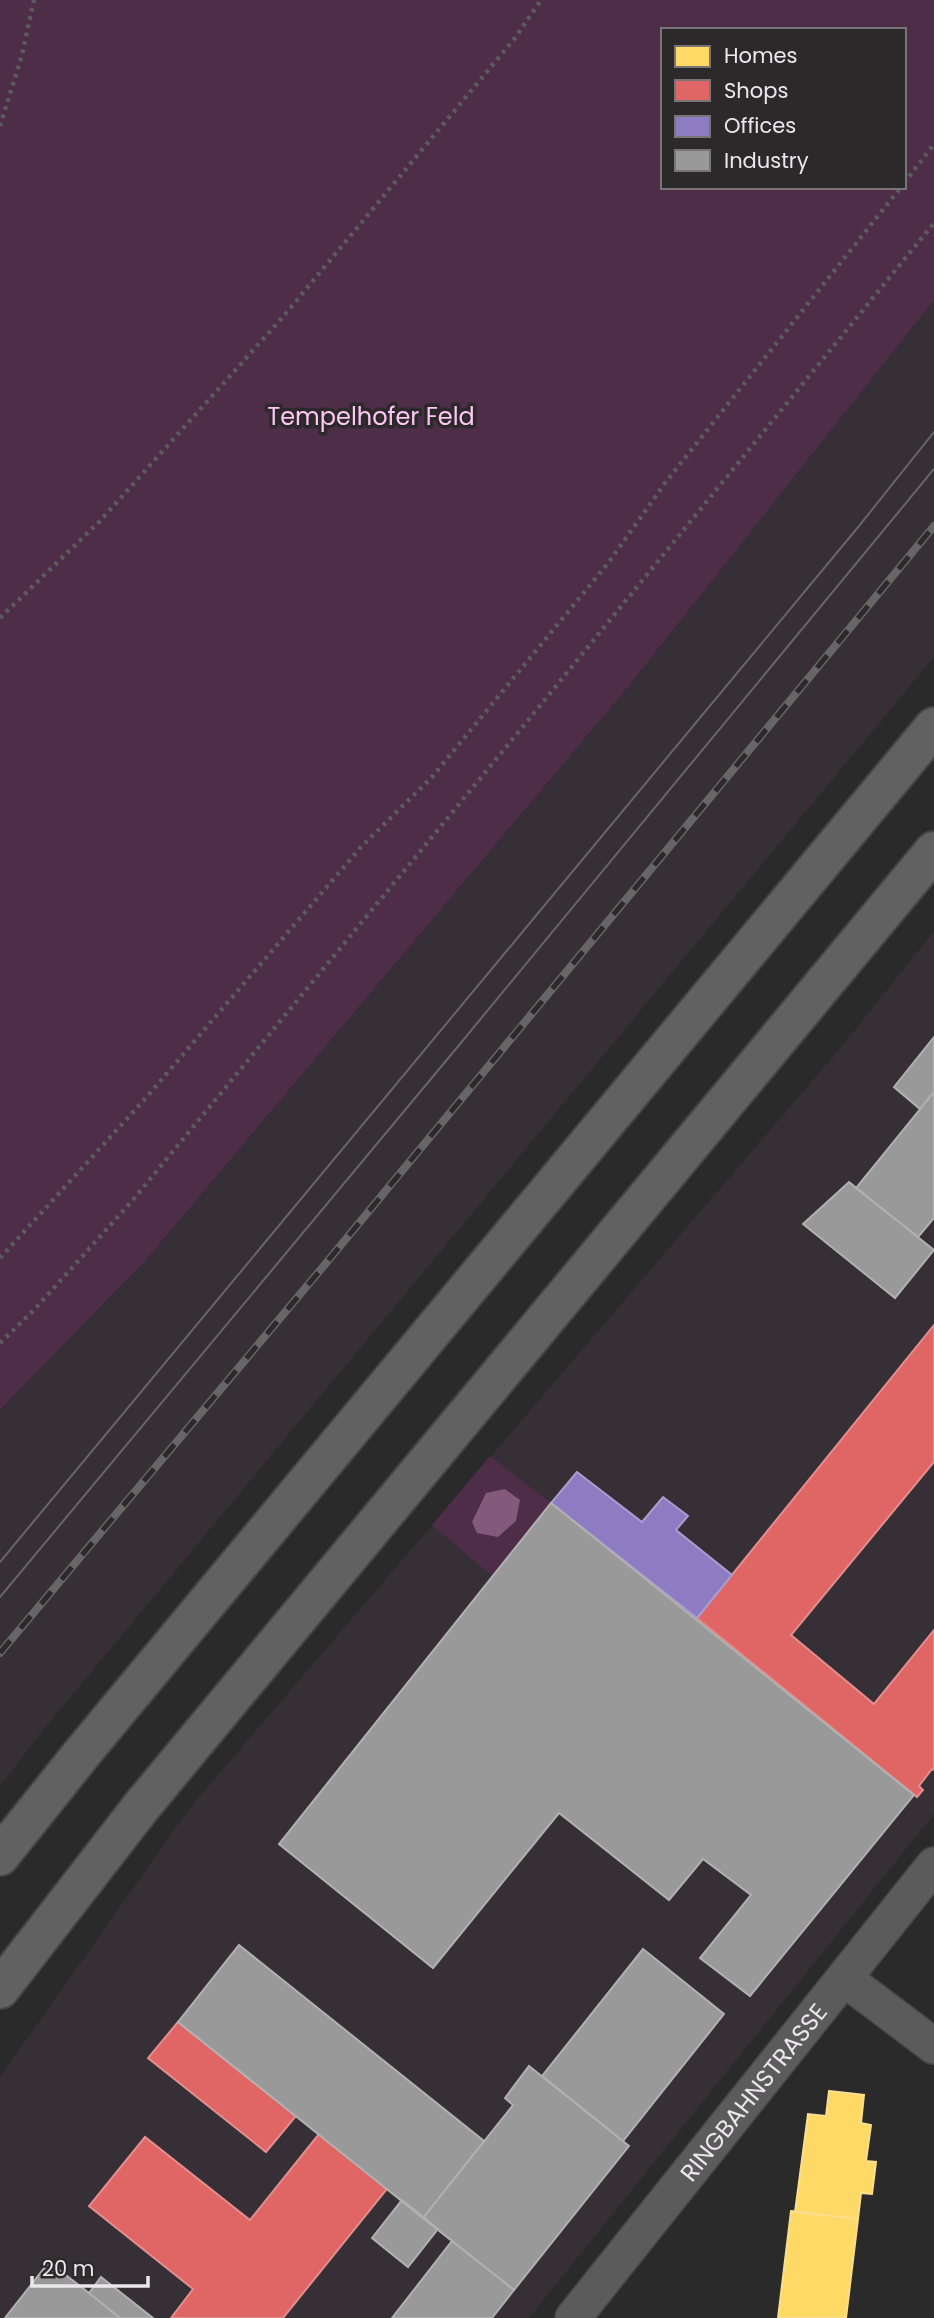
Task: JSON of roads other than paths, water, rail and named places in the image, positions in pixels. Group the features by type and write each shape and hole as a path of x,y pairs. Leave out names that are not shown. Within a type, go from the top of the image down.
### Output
{"highway":[{"path":"0,1856 83,1752 934,727"},
{"path":"0,1989 141,1807 934,851"}],"street":[{"name":"RINGBAHNSTRASSE","path":"573,2318 934,1865"},
{"path":"845,1979 934,2046"}],"tram line":[{"path":"0,1562 934,432"},
{"path":"0,1597 934,469"}],"railway":[{"path":"0,1653 322,1268 934,526"}],"park label":[{"name":"Tempelhofer Feld","path":"371,416"}]}
